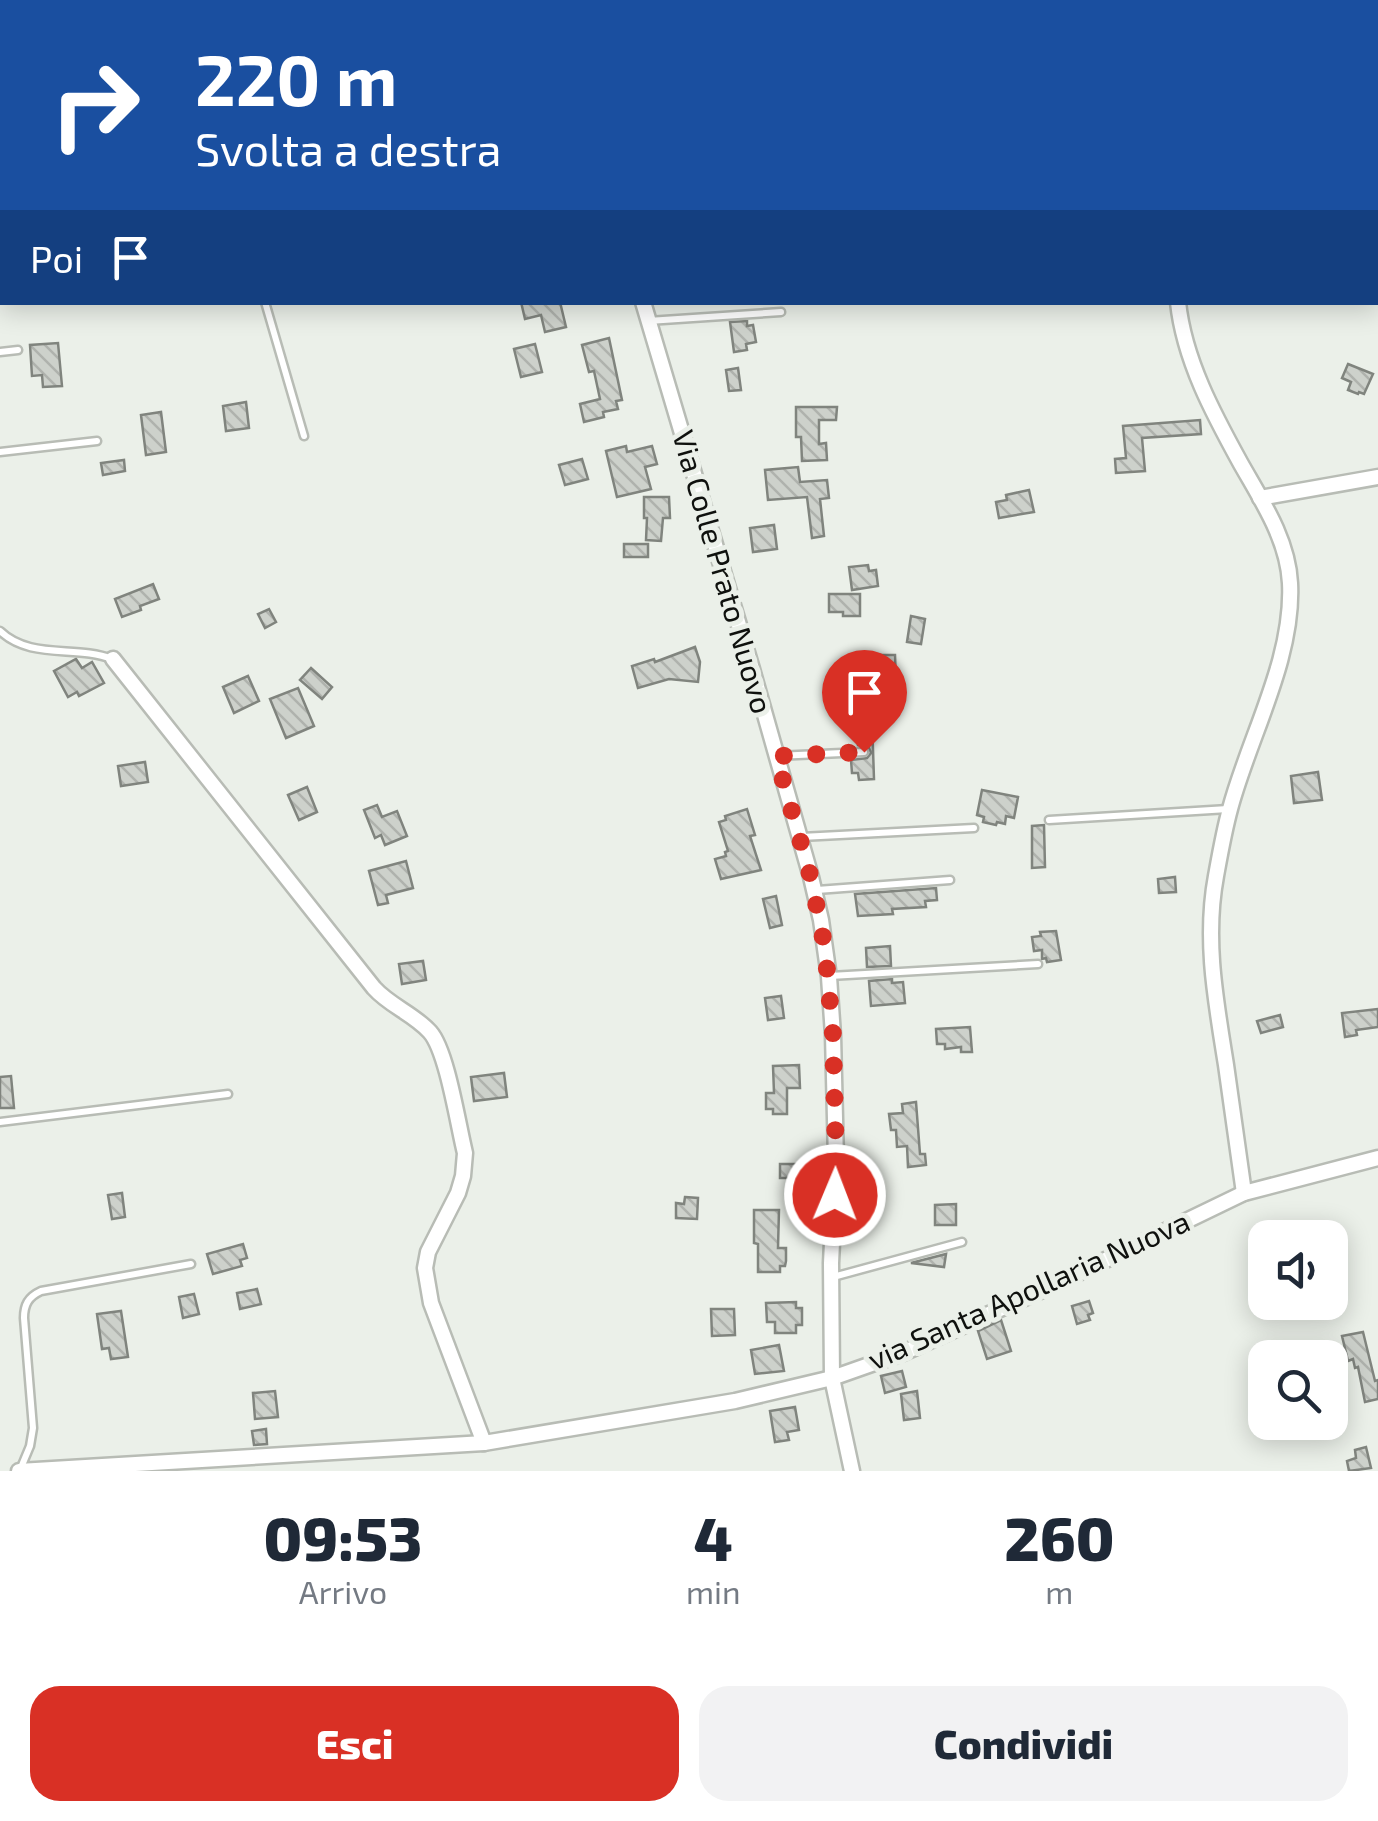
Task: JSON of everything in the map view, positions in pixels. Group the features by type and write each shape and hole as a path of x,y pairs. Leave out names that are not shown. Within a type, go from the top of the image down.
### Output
{"street":[{"name":"Via Colle Prato Nuovo","path":"644,305 821,920 833,1035 836,1161 832,1378 852,1471"},
{"path":"1179,305 1202,386 1281,542 1290,587 1285,641 1230,809 1215,879 1210,949 1244,1193"},
{"path":"1260,498 1378,477"},
{"path":"112,659 374,988 424,1026 436,1041 465,1162 458,1193 428,1252 426,1280 484,1443"},
{"name":"via Santa Apollaria Nuova","path":"19,1471 484,1443 736,1402 832,1378 903,1353 1062,1282 1244,1193 1378,1158"}],"lane":[{"path":"266,305 304,436"},
{"path":"648,321 781,312"},
{"path":"0,352 18,350"},
{"path":"0,452 97,441"},
{"path":"0,631 13,642 28,647 112,659"},
{"path":"776,756 864,752"},
{"path":"1050,820 1230,809"},
{"path":"799,837 974,828"},
{"path":"814,890 950,880"},
{"path":"828,976 1038,964"},
{"path":"0,1122 228,1094"},
{"path":"832,1277 962,1242"},
{"path":"19,1471 33,1428 24,1318 29,1298 41,1292 191,1264"}],"building":[{"path":"522,305 561,305 566,327 545,332 541,315 525,319"},
{"path":"747,321 747,326 753,325 756,342 746,344 747,350 734,352 730,322"},
{"path":"609,338 622,400 616,401 618,409 584,422 580,404 600,399 594,371 589,372 582,345"},
{"path":"58,343 62,386 43,387 42,375 32,376 30,345"},
{"path":"535,344 542,372 521,377 514,349"},
{"path":"1348,364 1373,374 1364,394 1348,390 1351,382 1342,378"},
{"path":"738,368 741,390 729,391 726,370"},
{"path":"246,402 249,428 226,431 223,406"},
{"path":"796,407 837,407 836,420 819,420 819,444 826,443 827,460 802,461 801,437 796,437"},
{"path":"161,412 166,452 146,455 141,415"},
{"path":"1200,420 1201,434 1142,438 1145,471 1116,473 1115,459 1126,458 1123,426"},
{"path":"626,446 627,452 652,446 657,464 645,467 651,489 617,497 606,451"},
{"path":"582,459 588,479 565,485 559,465"},
{"path":"124,460 125,471 103,475 101,463"},
{"path":"798,467 800,482 827,480 829,498 820,499 824,536 812,538 807,497 768,500 765,470"},
{"path":"1029,490 1034,512 999,518 996,502 1007,500 1006,495"},
{"path":"644,497 669,497 670,518 663,518 661,541 646,540"},
{"path":"774,525 777,549 753,552 750,528"},
{"path":"624,544 648,544 648,557 624,557"},
{"path":"868,565 869,571 876,570 878,586 852,590 849,567"},
{"path":"153,584 159,599 122,617 115,599"},
{"path":"829,594 860,594 860,616 829,612"},
{"path":"269,609 276,622 265,628 258,614"},
{"path":"911,616 925,619 921,644 907,642"},
{"path":"695,647 700,662 698,682 669,679 638,688 632,666"},
{"path":"881,655 895,655 896,681 883,681"},
{"path":"76,659 82,668 92,662 104,683 79,696 77,692 68,697 54,671"},
{"path":"311,668 332,687 322,699 300,680"},
{"path":"248,676 259,701 234,713 223,687"},
{"path":"298,688 314,726 286,738 270,699"},
{"path":"856,720 872,720 874,779 859,780 858,773 852,773 851,760 867,758 871,753 868,746 858,745"},
{"path":"145,762 148,782 121,786 118,766"},
{"path":"1318,772 1322,800 1294,803 1291,776"},
{"path":"307,787 317,812 299,820 288,795"},
{"path":"982,790 1018,797 1014,818 1006,816 1005,824 983,822 984,817 977,815"},
{"path":"377,805 382,817 397,811 407,836 385,845 381,835 375,838 364,810"},
{"path":"747,809 755,835 750,836 761,870 721,879 715,859 726,856 728,851 719,822"},
{"path":"1044,825 1045,867 1032,868 1032,826"},
{"path":"406,861 413,888 386,895 388,903 378,905 369,871"},
{"path":"1175,877 1176,892 1159,893 1158,879"},
{"path":"936,888 937,900 925,901 926,907 858,916 855,894"},
{"path":"776,896 782,925 770,928 763,899"},
{"path":"1056,931 1061,960 1047,962 1042,959 1042,950 1034,951 1032,937"},
{"path":"890,946 891,966 867,967 866,948"},
{"path":"423,961 426,980 402,984 399,964"},
{"path":"892,979 892,983 903,982 905,1003 871,1006 869,981"},
{"path":"781,996 784,1018 768,1020 765,998"},
{"path":"1378,1009 1378,1027 1356,1030 1357,1035 1345,1037 1342,1013"},
{"path":"1280,1015 1283,1027 1261,1033 1257,1021"},
{"path":"970,1027 972,1052 961,1052 961,1047 945,1049 945,1044 937,1044 936,1029"},
{"path":"799,1065 800,1088 787,1088 787,1114 773,1114 773,1109 766,1109 766,1093 774,1093 773,1066"},
{"path":"504,1073 507,1097 474,1101 471,1077"},
{"path":"11,1076 14,1108 0,1108 0,1077"},
{"path":"916,1102 920,1154 925,1154 926,1165 908,1167 907,1146 897,1147 896,1130 891,1130 889,1114 903,1113 902,1104"},
{"path":"780,1164 805,1164 805,1183 780,1178"},
{"path":"122,1193 125,1217 112,1219 108,1195"},
{"path":"685,1197 698,1198 697,1219 676,1218 676,1203 684,1204"},
{"path":"956,1204 956,1225 935,1225 935,1205"},
{"path":"754,1210 779,1210 778,1248 786,1248 785,1266 780,1266 780,1272 758,1272"},
{"path":"243,1244 247,1258 240,1260 242,1266 213,1274 207,1254"},
{"path":"946,1254 944,1267 911,1263"},
{"path":"257,1289 261,1304 240,1309 237,1293"},
{"path":"194,1294 199,1314 183,1318 179,1297"},
{"path":"1089,1301 1093,1313 1088,1315 1090,1320 1077,1324 1072,1306"},
{"path":"796,1302 796,1308 802,1308 802,1325 796,1325 796,1333 775,1333 775,1322 767,1322 766,1303"},
{"path":"711,1309 734,1309 735,1335 712,1336"},
{"path":"121,1311 128,1357 111,1359 109,1348 102,1349 97,1314"},
{"path":"1001,1320 1011,1351 987,1359 978,1331"},
{"path":"1363,1332 1375,1381 1378,1380 1378,1399 1365,1402 1358,1367 1355,1368 1353,1359 1348,1361 1348,1340 1342,1336"},
{"path":"779,1345 784,1371 755,1374 751,1350"},
{"path":"902,1371 906,1387 885,1393 881,1376"},
{"path":"275,1391 278,1417 255,1419 253,1393"},
{"path":"917,1391 920,1418 904,1420 901,1394"},
{"path":"795,1407 799,1430 787,1432 789,1440 775,1442 770,1411"},
{"path":"266,1429 267,1444 254,1445 252,1431"},
{"path":"1366,1447 1371,1468 1349,1471 1347,1461 1356,1458 1355,1450"}],"route":[{"path":"835,1195 833,1035 825,948 811,878 776,756 864,752"}]}
